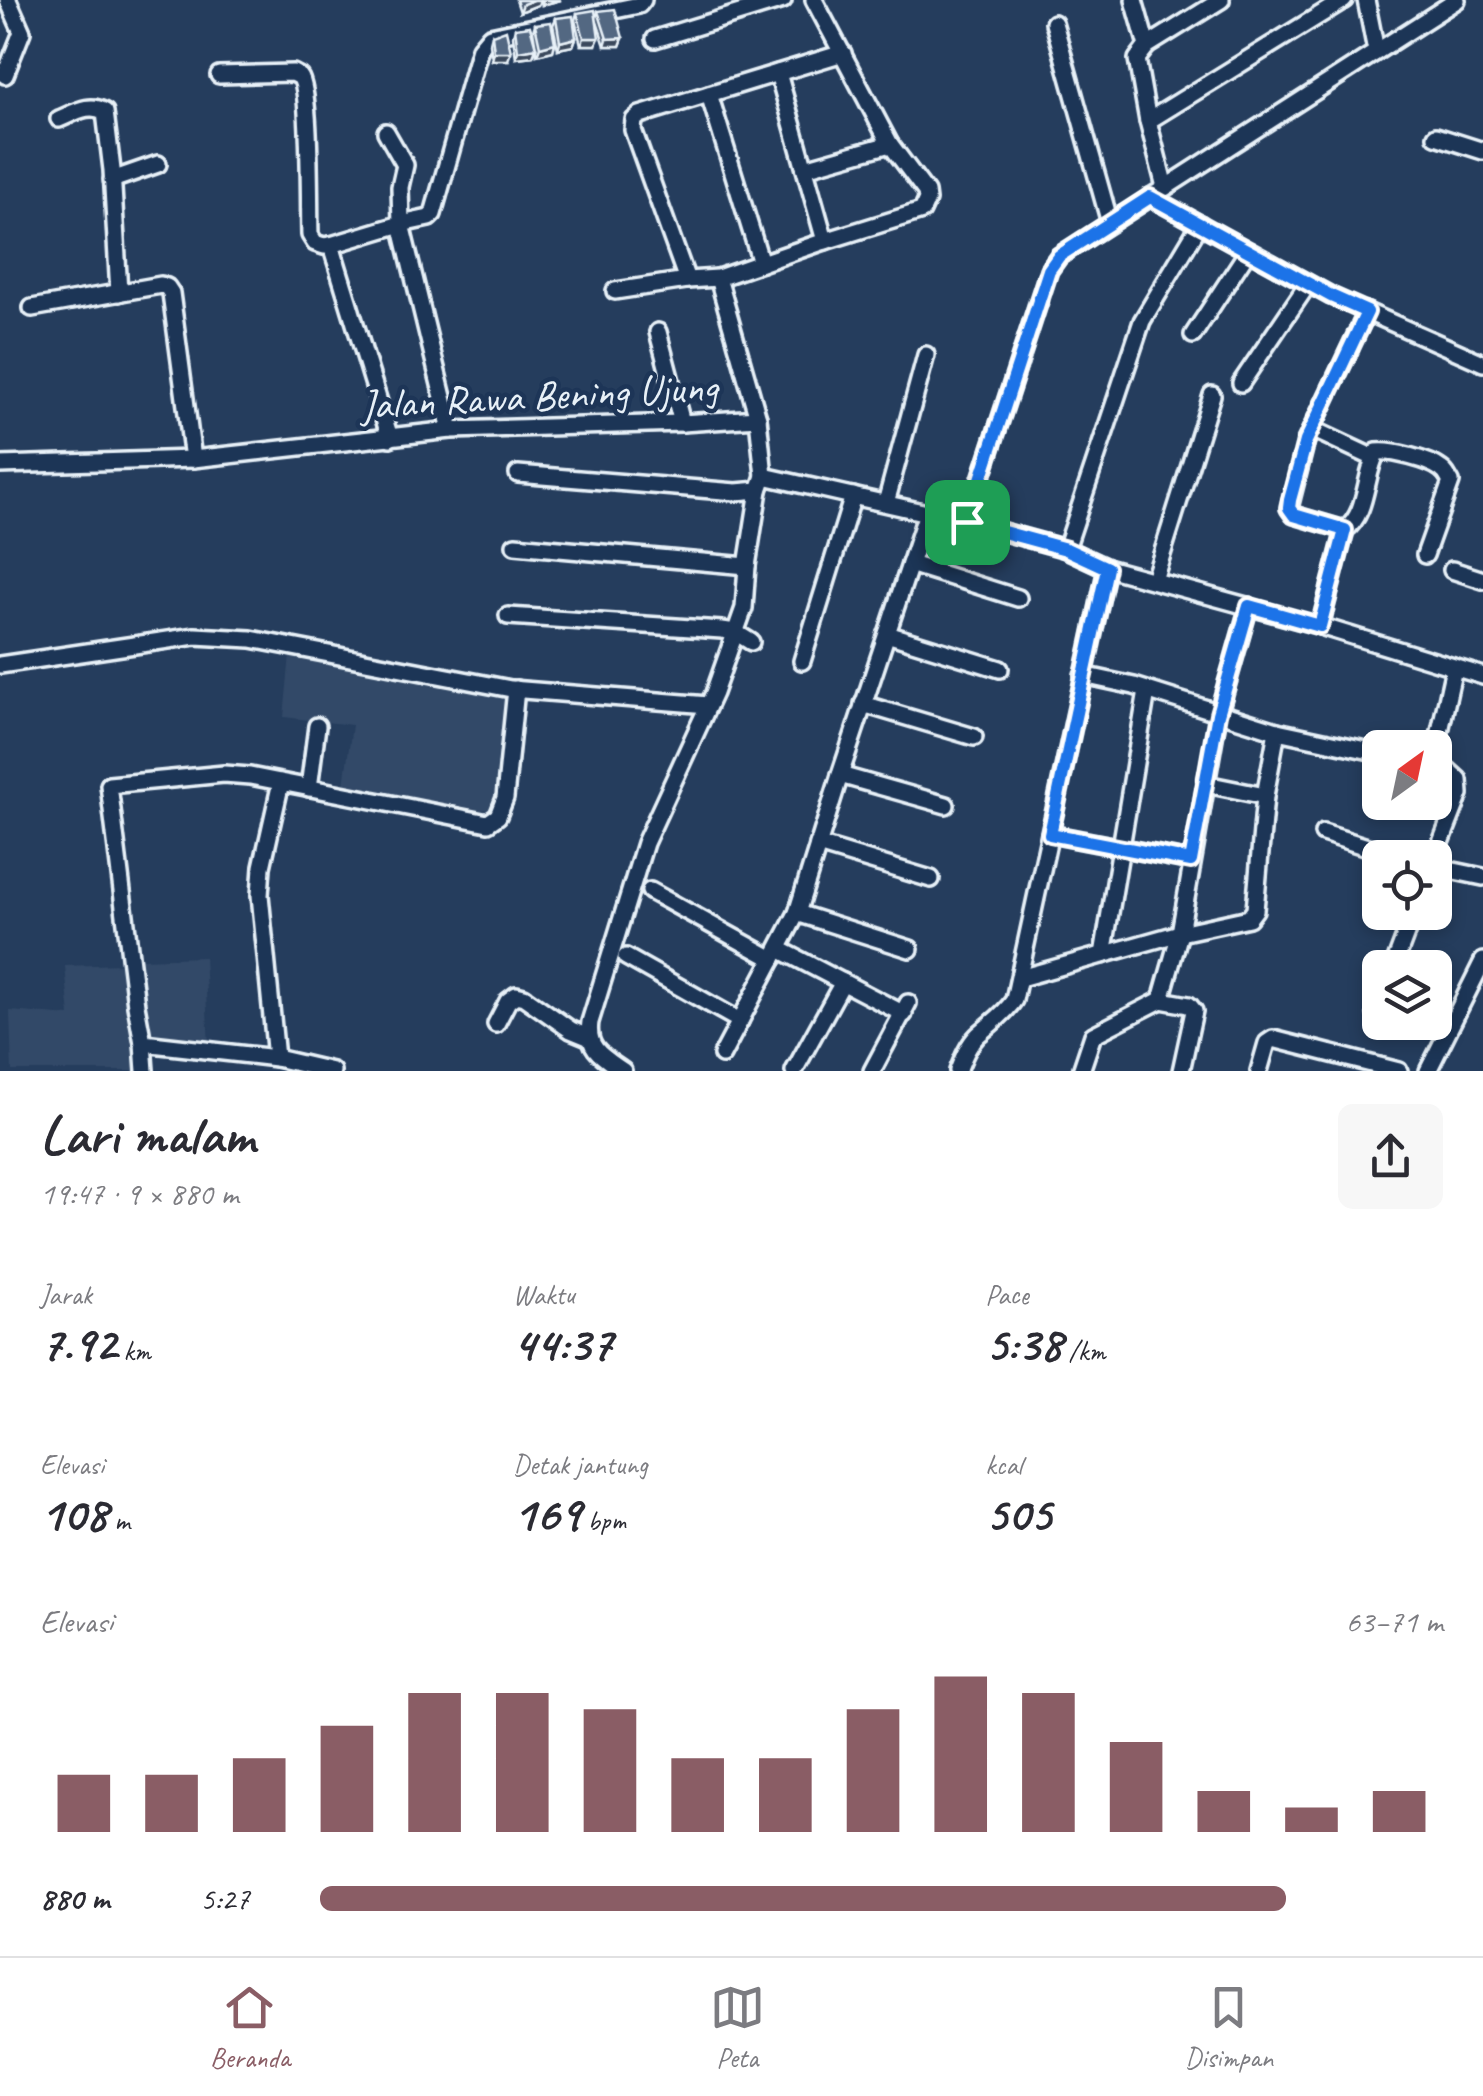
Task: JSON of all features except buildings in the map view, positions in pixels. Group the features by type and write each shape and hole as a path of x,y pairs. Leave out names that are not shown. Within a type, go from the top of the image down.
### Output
{"street":[{"path":"5,74 22,32 8,0"},
{"path":"219,75 300,76 307,116 310,235 315,243 324,246 400,224 425,221 433,214 480,48 490,36 644,0"},
{"path":"655,38 784,0"},
{"path":"615,291 718,278 922,211 926,192 890,144 814,0"},
{"path":"1134,0 1147,46"},
{"path":"1166,187 1137,60 1147,46 1221,0"},
{"path":"1148,121 1344,0"},
{"path":"1366,0 1376,50"},
{"path":"967,522 1049,270 1059,256 1457,0"},
{"path":"1054,23 1110,223"},
{"path":"687,280 633,130 634,120 640,114 843,54"},
{"path":"778,73 825,241"},
{"path":"709,94 761,263"},
{"path":"59,119 90,106 105,112 119,293"},
{"path":"386,132 405,165 400,187 400,224 451,430"},
{"path":"1436,136 1483,150"},
{"path":"805,168 890,144"},
{"path":"112,180 158,164"},
{"path":"1150,197 1308,284 1483,363"},
{"path":"1066,549 1142,321 1200,224"},
{"path":"331,244 390,438"},
{"path":"1194,334 1248,251"},
{"path":"718,278 758,418"},
{"path":"1241,383 1308,284"},
{"path":"32,308 161,285 167,288 171,294 194,459"},
{"path":"1345,530 1294,515 1289,508 1306,441 1367,312"},
{"path":"658,332 682,423"},
{"path":"886,503 926,356"},
{"path":"1154,580 1212,395"},
{"name":"Jalan Rawa Bening Ujung","path":"0,465 194,459 451,430 758,418 762,483 744,608 708,705 645,843 588,1037"},
{"path":"1312,429 1374,458"},
{"path":"1320,626 1345,530 1358,516 1377,452 1387,451 1439,466 1451,482 1425,555"},
{"path":"518,474 736,492 762,483 853,496 1066,549 1107,568 1320,626 1483,676"},
{"path":"802,661 853,496"},
{"path":"722,1055 797,913 927,512"},
{"path":"515,546 748,566"},
{"path":"910,564 1018,598"},
{"path":"958,1071 976,1037 1014,1000 1107,568"},
{"path":"1452,570 1483,580"},
{"path":"1161,1000 1180,933 1218,714 1249,606"},
{"path":"508,616 722,630 736,632 752,642"},
{"path":"887,634 1000,669"},
{"path":"0,664 195,636 251,639 516,689 708,705"},
{"path":"1440,730 1454,668"},
{"path":"1084,675 1277,731 1362,750"},
{"path":"144,1071 109,784 224,774 488,823 502,810 506,798 516,689"},
{"path":"1103,955 1146,691"},
{"path":"863,704 974,736"},
{"path":"309,788 317,726"},
{"path":"1020,978 1249,918 1256,910 1265,796 1277,731"},
{"path":"1452,774 1459,780 1460,794 1452,814"},
{"path":"840,775 946,805"},
{"path":"276,1058 260,894 262,867 281,782"},
{"path":"1206,784 1265,796"},
{"path":"1324,833 1362,845"},
{"path":"1050,834 1191,861"},
{"path":"818,845 931,879"},
{"path":"1452,871 1483,877"},
{"path":"650,891 776,954 906,1008 872,1071"},
{"path":"797,913 910,949"},
{"path":"626,957 740,1021"},
{"path":"1428,1071 1483,960"},
{"path":"794,1071 842,982"},
{"path":"496,1024 508,1001 524,997 571,1030 588,1037 594,1049 624,1071"},
{"path":"1081,1071 1092,1035 1161,1000 1189,1005 1194,1011 1181,1071"},
{"path":"1259,1071 1267,1043 1274,1038 1398,1071"},
{"path":"142,1043 276,1058 332,1071"}],"shaded area":[{"path":"290,655 510,696 496,809 458,808 344,786 352,725 284,717"},
{"path":"204,957 209,1046 145,1036 141,959"},
{"path":"123,964 138,1071 12,1071 10,1011 70,1016 65,966"}],"route":[{"path":"1150,197 1367,312 1306,441 1290,500 1289,508 1294,515 1345,530 1320,626 1249,606 1218,714 1191,861 1050,834 1107,568 1066,549 967,522 1049,270 1059,256 1150,197"}]}
